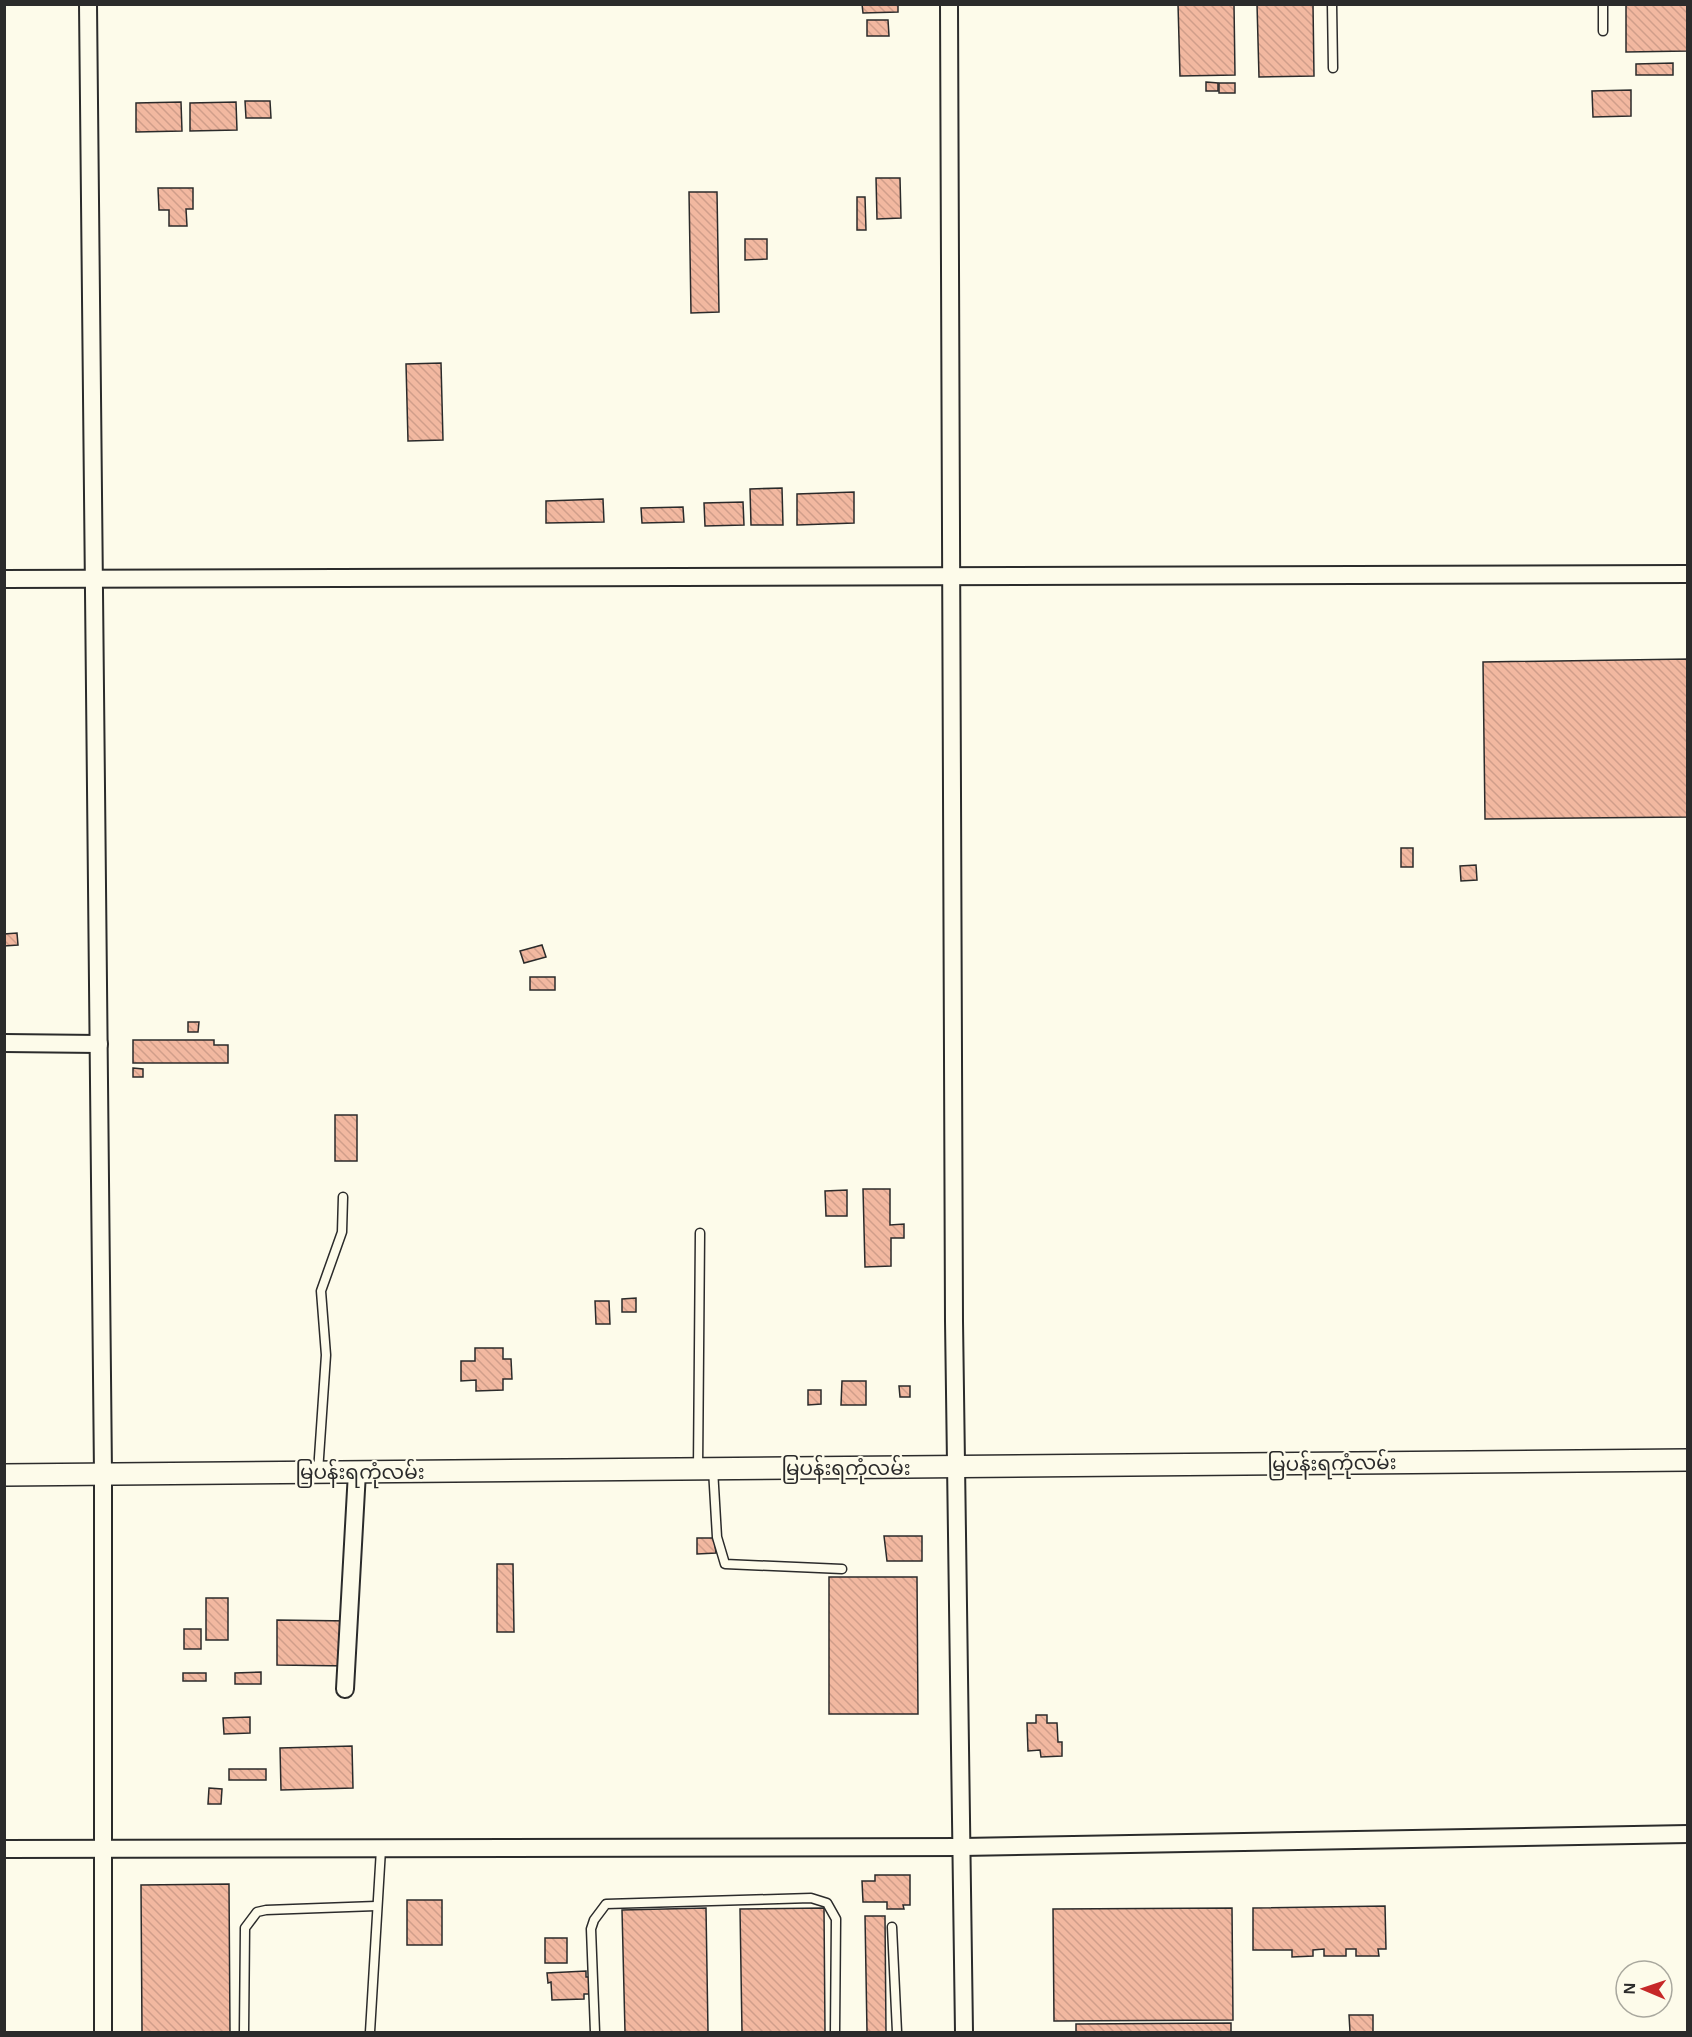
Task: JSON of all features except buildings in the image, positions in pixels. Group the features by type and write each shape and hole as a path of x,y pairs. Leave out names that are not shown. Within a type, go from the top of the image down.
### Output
{"street":[{"path":"88,4 103,1474 103,2032"},
{"path":"950,4 956,1467 964,2032"},
{"path":"4,579 1688,574"},
{"path":"4,1043 99,1044"},
{"name":"မြပန်းရကုံလမ်း","path":"4,1475 1688,1460"},
{"path":"345,1689 357,1472"},
{"path":"4,1849 962,1847 1688,1834"}],"lane":[{"path":"1332,4 1333,68"},
{"path":"1603,4 1603,31"},
{"path":"318,1472 326,1355 321,1297 342,1232 344,1197"},
{"path":"700,1233 705,1469 717,1537 725,1564 842,1569"},
{"path":"370,2032 381,1849"},
{"path":"595,2032 591,1929 594,1920 606,1904 811,1898 827,1903 836,1919 835,2032"},
{"path":"243,2032 245,1928 252,1916 266,1910 376,1906"},
{"path":"892,1927 897,2032"}]}
